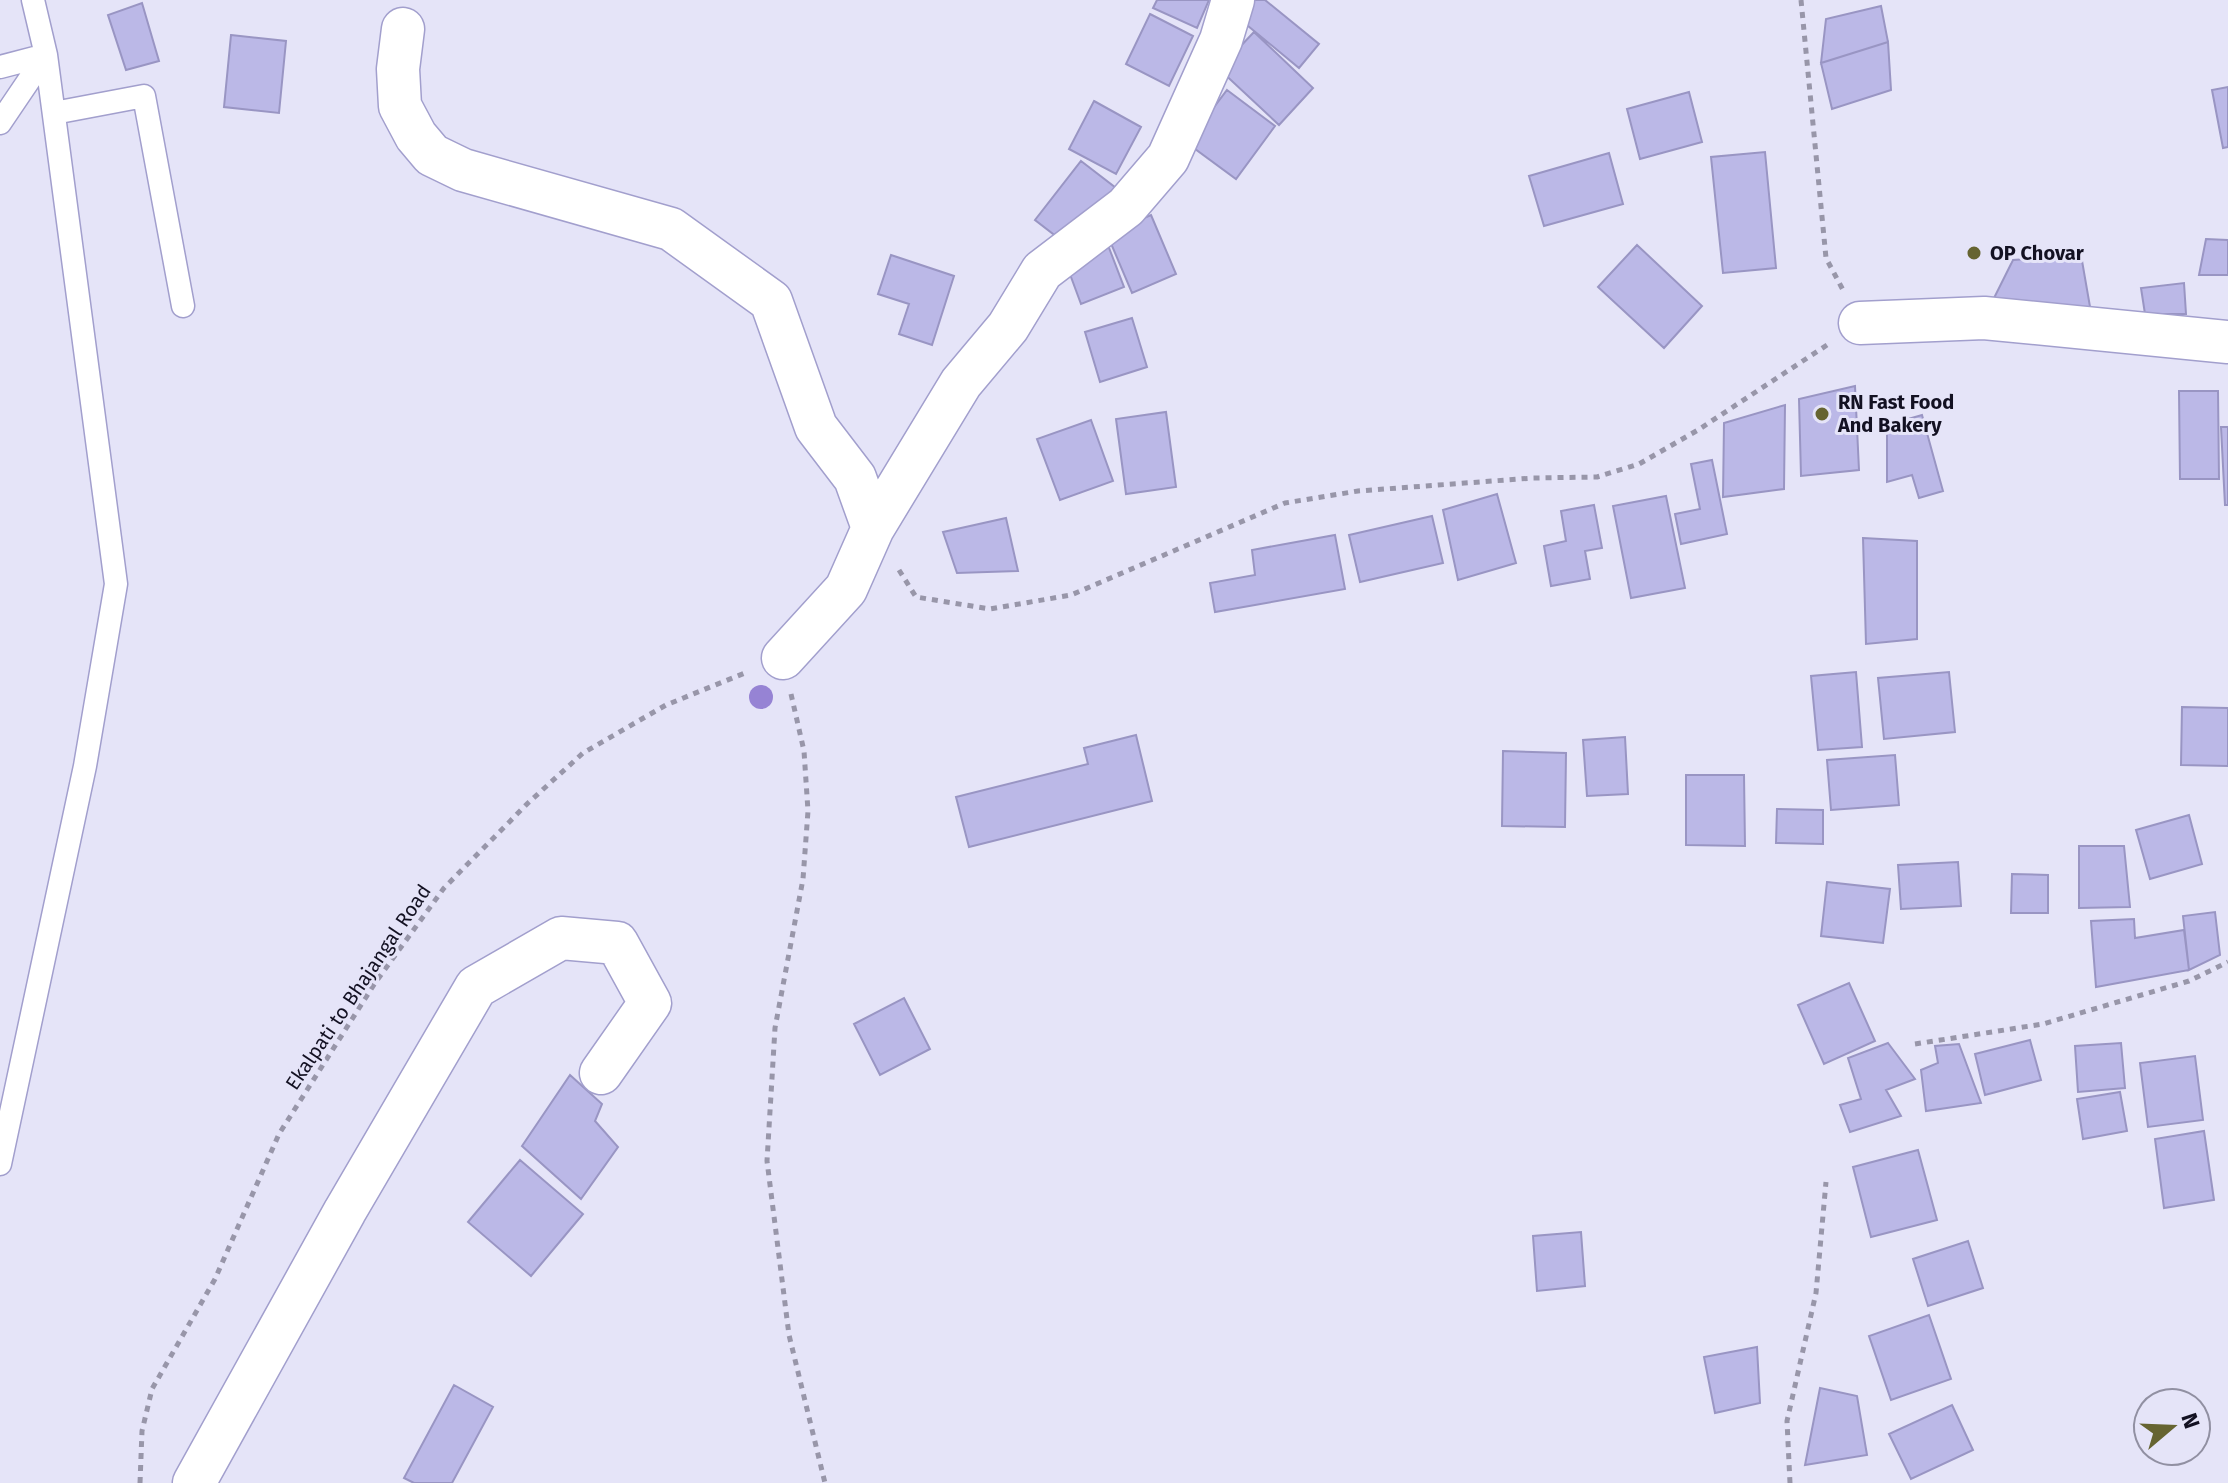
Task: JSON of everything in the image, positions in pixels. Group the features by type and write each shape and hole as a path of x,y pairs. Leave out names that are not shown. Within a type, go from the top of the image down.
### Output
{"street":[{"path":"783,658 846,589 873,528 961,383 1008,327 1042,271 1126,207 1168,158 1221,40 1233,0"},
{"path":"403,29 398,69 400,106 416,136 432,155 463,170 671,229 771,301 816,427 855,478 873,528"},
{"path":"1860,323 1984,318 2228,342"},
{"path":"194,1483 345,1211 476,987 561,938 617,943 650,1003 601,1073"}],"lane":[{"path":"0,1164 85,766 116,584 46,55 33,0"},
{"path":"0,67 46,55"},
{"path":"0,123 46,55"},
{"path":"54,113 144,96 183,306"}],"path":[{"path":"873,528 916,597 990,609 1071,595 1280,504 1358,491 1533,478 1597,477 1639,464 1698,430 1860,323 1826,258 1801,0"},
{"path":"783,658 804,751 808,811 803,879 775,1028 767,1161 789,1335 825,1483"},
{"name":"Ekalpati to Bhajangal Road","path":"140,1483 142,1431 152,1389 215,1279 279,1134 375,983 444,888 528,803 583,753 666,705 783,658"},
{"path":"1915,1044 2043,1024 2189,981 2228,962"},
{"path":"1790,1483 1787,1421 1816,1293 1826,1182"}],"building":[{"path":"1157,0 1209,0 1197,28 1153,8"},
{"path":"1247,0 1265,0 1319,44 1299,68 1236,16"},
{"path":"142,3 159,61 126,70 108,15"},
{"path":"1881,6 1888,42 1821,63 1826,19"},
{"path":"1150,14 1193,36 1169,86 1126,64"},
{"path":"1254,32 1313,88 1279,125 1219,69"},
{"path":"231,35 286,41 279,113 224,107"},
{"path":"1888,42 1891,90 1832,109 1821,63"},
{"path":"2228,87 2228,147 2223,148 2212,90"},
{"path":"1227,90 1275,126 1236,179 1187,143"},
{"path":"1689,92 1702,142 1640,159 1627,109"},
{"path":"1094,101 1141,127 1116,174 1069,149"},
{"path":"1765,152 1776,268 1723,273 1711,157"},
{"path":"1609,153 1623,204 1544,226 1529,176"},
{"path":"1081,161 1116,188 1070,247 1035,220"},
{"path":"1151,215 1176,274 1132,293 1107,234"},
{"path":"2206,239 2228,240 2228,275 2199,275"},
{"path":"1106,240 1124,287 1081,304 1064,258"},
{"path":"1637,245 1702,306 1664,348 1598,287"},
{"path":"891,255 954,276 932,345 899,334 909,304 878,294"},
{"path":"2081,255 2093,324 1984,318 2013,260"},
{"path":"2184,283 2186,314 2145,314 2141,288"},
{"path":"1132,318 1147,367 1100,382 1085,332"},
{"path":"1855,386 1859,470 1801,476 1799,399"},
{"path":"2179,391 2218,391 2219,479 2180,479"},
{"path":"1785,405 1784,489 1723,497 1724,423"},
{"path":"1166,412 1176,487 1126,494 1116,419"},
{"path":"1922,415 1943,491 1919,498 1912,475 1887,482 1887,425"},
{"path":"1091,420 1113,481 1060,500 1037,439"},
{"path":"2221,427 2228,427 2228,505 2225,505"},
{"path":"1712,460 1727,534 1681,544 1675,514 1700,509 1691,464"},
{"path":"1497,494 1516,563 1458,580 1443,510"},
{"path":"1666,496 1685,588 1631,598 1613,506"},
{"path":"1594,505 1602,548 1585,551 1590,579 1551,586 1544,546 1566,541 1561,511"},
{"path":"1432,516 1443,563 1360,582 1349,535"},
{"path":"1006,518 1018,571 957,573 943,532"},
{"path":"1335,535 1345,589 1215,612 1210,583 1255,575 1252,550"},
{"path":"1863,538 1917,541 1917,639 1866,644"},
{"path":"1856,672 1862,747 1818,750 1811,676"},
{"path":"1949,672 1955,732 1884,739 1878,678"},
{"path":"2182,707 2228,708 2228,766 2181,765"},
{"path":"1136,735 1152,801 969,847 956,797 1088,764 1084,748"},
{"path":"1625,737 1628,794 1587,796 1583,740"},
{"path":"1503,751 1566,753 1565,827 1502,826"},
{"path":"1895,755 1899,805 1831,810 1827,760"},
{"path":"1686,775 1744,775 1745,846 1686,845"},
{"path":"1777,809 1823,810 1823,844 1776,843"},
{"path":"2189,815 2202,864 2150,879 2136,830"},
{"path":"2079,846 2124,846 2130,907 2079,908"},
{"path":"1958,862 1961,906 1901,909 1898,865"},
{"path":"2012,874 2048,875 2048,913 2011,913"},
{"path":"1827,882 1890,889 1883,943 1821,936"},
{"path":"2215,912 2220,955 2189,970 2183,916"},
{"path":"2134,919 2135,938 2184,930 2189,970 2096,987 2091,921"},
{"path":"1849,983 1875,1041 1824,1064 1798,1005"},
{"path":"904,998 930,1049 880,1075 854,1024"},
{"path":"2030,1040 2041,1080 1985,1095 1975,1054"},
{"path":"1888,1043 1915,1079 1886,1090 1901,1116 1850,1132 1840,1105 1861,1099 1848,1058"},
{"path":"2121,1043 2125,1088 2078,1092 2075,1046"},
{"path":"1959,1044 1981,1103 1926,1111 1921,1070 1938,1063 1935,1046"},
{"path":"2195,1056 2203,1120 2148,1127 2140,1063"},
{"path":"570,1075 602,1104 595,1121 618,1147 581,1199 522,1146"},
{"path":"2120,1092 2127,1131 2083,1139 2077,1099"},
{"path":"2204,1131 2214,1200 2164,1208 2155,1139"},
{"path":"1918,1150 1937,1220 1871,1237 1853,1167"},
{"path":"520,1160 583,1214 531,1276 468,1222"},
{"path":"1581,1232 1585,1286 1537,1291 1533,1236"},
{"path":"1968,1241 1983,1288 1928,1306 1913,1259"},
{"path":"1929,1315 1951,1379 1891,1400 1869,1336"},
{"path":"1757,1347 1760,1403 1715,1413 1704,1357"},
{"path":"454,1385 493,1407 452,1483 414,1483 404,1478"},
{"path":"1820,1388 1857,1396 1867,1455 1805,1465"},
{"path":"1952,1405 1973,1450 1911,1479 1889,1434"}],"place":[{"name":"OP Chovar","path":"1974,253"},
{"name":"RN Fast Food And Bakery","path":"1822,414"}]}
